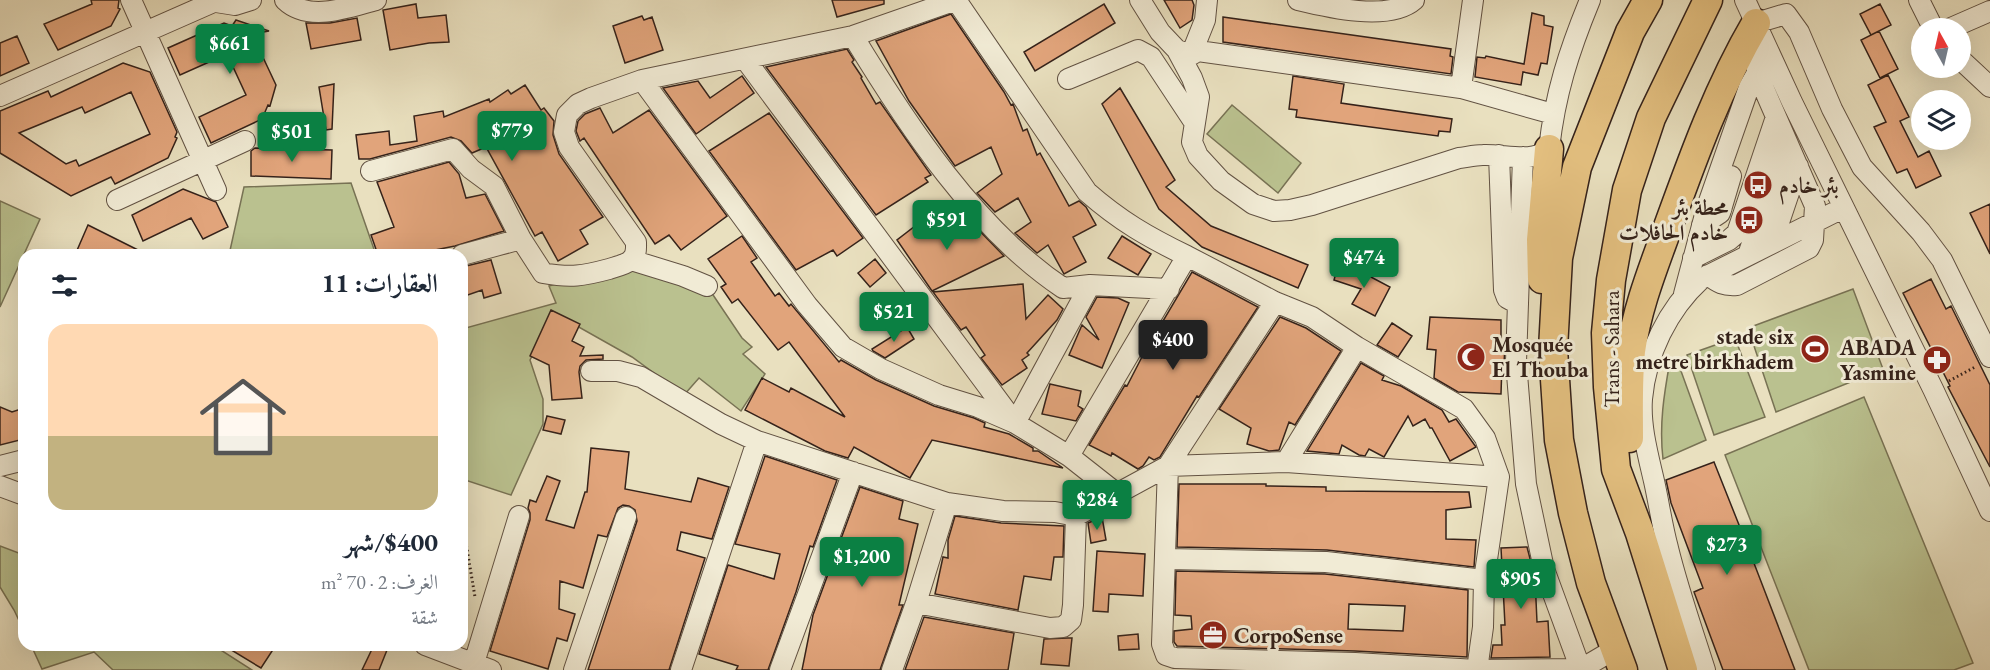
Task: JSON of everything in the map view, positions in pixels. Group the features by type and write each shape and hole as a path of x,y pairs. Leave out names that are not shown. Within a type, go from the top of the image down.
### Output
{"highway":[{"path":"1619,659 1591,583 1573,513 1559,440 1553,348 1558,258 1576,167 1630,32 1648,0"},
{"name":"Trans - Sahara","path":"1683,670 1640,533 1616,469 1611,432 1606,333 1611,280 1627,190 1651,118 1708,0"},
{"path":"1640,533 1629,440 1629,395 1632,351 1643,297 1750,11"},
{"path":"1536,153 1543,308 1553,348"}],"street":[{"path":"131,0 216,190"},
{"path":"0,96 217,1 235,5 251,0"},
{"path":"285,0 297,8 324,12 376,0"},
{"path":"631,260 636,251 636,242 569,147 564,132 567,116 578,104 642,80 853,36 956,0 1087,192 1113,215 1149,237 1275,302 1312,317 1357,347 1464,409 1485,438 1498,477 1484,580 1484,627 1477,670"},
{"path":"1140,0 1160,32 1184,52 1199,97 1192,142 1198,156 1221,181 1253,204 1274,211 1290,210 1459,158 1483,154 1536,153"},
{"path":"1184,52 1205,20 1207,0"},
{"path":"1298,0 1348,10 1389,11 1414,0"},
{"path":"1461,88 1473,0"},
{"path":"1581,670 1544,569 1526,484 1516,362 1518,304 1536,153 1553,114 1566,60 1590,0"},
{"path":"1919,0 1928,18"},
{"path":"1708,275 1717,283 1727,286 1737,285 1809,248 1813,240 1815,206 1759,80 1750,11"},
{"path":"1750,11 1990,511"},
{"path":"1750,11 1786,14 1799,32 1832,109 1862,167 1921,232 1942,260 1985,361"},
{"path":"1971,19 1990,11"},
{"path":"853,36 882,84 946,172 1001,237 1042,274 1063,288 1090,285 1169,290"},
{"path":"1068,79 1138,50 1151,57 1194,122"},
{"path":"1184,52 1198,51 1461,88 1553,114"},
{"path":"745,59 1015,423"},
{"path":"1971,69 1990,87"},
{"path":"642,80 807,305 843,347 881,369 1015,423 1069,456 1116,493"},
{"path":"1705,670 1667,547 1646,447 1642,401 1656,342 1684,294 1702,225 1749,87 1759,80"},
{"path":"1693,258 1729,240 1737,233 1776,117"},
{"path":"117,200 245,141"},
{"path":"1748,255 1787,142"},
{"path":"371,171 453,149 471,169 494,186 521,239 543,273 582,276 631,260 707,286"},
{"path":"1499,155 1504,290 1507,298 1518,304"},
{"path":"1772,243 1797,166"},
{"path":"1684,294 1708,275 1843,208"},
{"path":"468,253 521,239"},
{"path":"1069,456 1188,256"},
{"path":"1015,423 1090,285"},
{"path":"1275,302 1168,466 1161,645 1166,655 1175,658 1354,667 1477,670 1581,670 1619,659"},
{"path":"1286,462 1357,347"},
{"path":"591,371 618,371 641,378 721,424 757,441 947,503 1003,511 1055,512 1076,516 1168,466 1286,462 1498,477"},
{"path":"681,670 757,441"},
{"path":"0,466 18,461"},
{"path":"780,670 853,472"},
{"path":"0,486 18,493"},
{"path":"892,670 916,603 947,503"},
{"path":"441,651 483,667 519,516"},
{"path":"916,603 1050,628 1063,627 1071,621 1074,605 1076,516"},
{"path":"574,670 626,517"},
{"path":"1166,559 1326,562 1484,580"}],"path":[{"path":"1933,389 1985,361"},
{"path":"468,556 476,605"}],"green space":[{"path":"1232,105 1301,163 1278,193 1207,134"},
{"path":"351,183 374,249 230,249 244,187"},
{"path":"0,201 40,219 26,249 18,249 18,267 0,307"},
{"path":"617,266 707,286 742,338 752,347 743,354 765,374 741,411 699,378 684,395 632,357 554,313 530,360 543,399 543,424 511,495 468,481 468,327 556,303 549,286"},
{"name":"stade six metre birkhadem","path":"1853,289 1883,369 1776,412 1748,328"},
{"path":"1735,338 1765,417 1714,435 1687,355"},
{"path":"1677,360 1706,440 1663,459 1664,398 1670,361"},
{"path":"1864,397 1973,663 1954,670 1809,670 1725,455"},
{"path":"0,546 18,553 18,618 0,587"},
{"path":"34,651 222,651 252,670 113,670 94,652 42,669"}],"building":[{"path":"91,0 119,0 118,8 120,9 111,26 58,50 44,24 92,4"},
{"path":"832,0 884,0 884,4 837,17"},
{"path":"1164,0 1192,0 1194,5 1192,20 1180,28"},
{"path":"416,4 418,18 446,15 449,42 390,50 383,10"},
{"path":"1104,4 1115,23 1035,71 1024,52"},
{"path":"1880,4 1891,25 1871,35 1860,14"},
{"path":"1532,13 1544,16 1544,25 1553,27 1547,64 1541,63 1538,75 1523,72 1521,85 1475,77 1477,57 1485,58 1486,56 1524,64"},
{"path":"951,14 1011,105 1013,104 1023,131 1027,129 1037,155 1040,153 1069,206 1079,201 1086,207 1096,225 1073,237 1086,262 1064,274 1048,245 1037,253 1015,233 1031,222 1018,198 995,212 977,193 1002,174 991,147 955,166 909,101 876,41"},
{"path":"642,16 644,20 652,17 663,50 625,63 613,26"},
{"path":"1223,17 1451,49 1450,56 1453,57 1451,74 1223,42"},
{"path":"357,18 361,40 311,49 306,23 330,23"},
{"path":"236,20 269,31 252,34 276,85 270,106 268,105 262,119 211,143 199,117 246,95 227,54 180,75 168,48 224,23 232,26"},
{"path":"1879,31 1898,69 1880,78 1861,40"},
{"path":"17,36 29,63 0,76 0,43"},
{"path":"847,49 876,104 880,102 931,175 925,178 928,182 876,215 766,67"},
{"path":"123,63 150,72 177,132 175,137 177,138 168,158 115,184 111,177 71,196 0,153 0,111 48,91 51,97","holes":["131,92 150,134 79,166 76,160 66,164 19,133 82,107 85,113"]},
{"path":"1888,75 1909,117 1900,121 1911,143 1911,150 1914,150 1918,157 1929,151 1941,176 1916,188 1907,169 1897,173 1874,127 1886,122 1868,85"},
{"path":"742,76 754,93 696,134 663,88 698,81 710,98"},
{"path":"1293,76 1344,84 1341,103 1452,119 1450,132 1439,131 1438,136 1296,117 1297,110 1289,109"},
{"path":"334,84 332,129 326,130 319,87"},
{"path":"525,85 541,110 544,108 554,121 553,135 559,154 603,217 580,230 588,244 558,261 542,232 535,236 486,147 472,153 461,141 451,137 370,159 359,159 356,135 389,131 390,145 417,141 414,116 443,111 444,117 489,99 490,102 508,90 511,94"},
{"path":"1120,88 1175,180 1166,187 1211,226 1308,265 1298,288 1202,247 1159,209 1102,104"},
{"path":"600,108 613,133 649,110 727,216 681,250 669,235 655,244 584,138 580,141 576,131 578,121 585,114"},
{"path":"769,113 863,238 837,256 833,250 796,270 709,151"},
{"path":"255,148 332,150 331,179 251,176 251,151"},
{"path":"449,162 459,174 466,198 485,194 504,231 440,249 376,249 371,235 394,227 377,182"},
{"path":"183,189 216,202 228,227 203,239 191,218 143,241 132,215"},
{"path":"1990,204 1990,254 1970,213"},
{"path":"928,216 939,233 968,219 1004,256 932,291 897,240"},
{"path":"88,225 136,249 78,249"},
{"path":"742,236 757,258 751,262 775,296 779,293 789,306 791,304 839,362 841,360 876,380 934,406 974,418 985,423 984,427 1009,434 1063,468 932,440 910,478 854,447 848,458 825,451 745,410 762,378 789,392 791,388 845,417 789,342 778,350 738,299 732,303 721,287 726,284 708,259"},
{"path":"1122,236 1151,254 1138,275 1108,258"},
{"path":"875,259 886,273 870,287 858,273"},
{"path":"491,260 501,293 484,298 482,290 468,295 468,266"},
{"path":"1338,266 1371,277 1390,287 1375,316 1352,304 1361,289 1334,280"},
{"path":"1192,272 1258,307 1199,397 1197,396 1160,457 1154,460 1149,457 1138,469 1112,453 1111,456 1089,445 1125,385 1127,386"},
{"path":"1931,279 1946,309 1951,306 1990,385 1990,467 1903,293"},
{"path":"1023,284 1026,319 1048,295 1063,309 1057,320 1027,353 1029,355 1022,360 1027,368 1002,385 981,358 985,355 966,327 961,330 933,292"},
{"path":"1097,297 1118,298 1129,303 1102,368 1069,355 1082,325 1099,340 1086,317"},
{"path":"551,310 580,324 572,341 584,347 580,356 603,355 603,359 586,360 580,366 582,398 552,400 549,365 530,356"},
{"path":"1280,317 1306,328 1341,351 1295,425 1289,422 1279,450 1269,451 1247,444 1251,428 1219,409"},
{"name":"Mosquée El Thouba","path":"1430,317 1501,320 1501,345 1505,345 1501,394 1458,392 1434,378 1436,350 1427,349"},
{"path":"1392,323 1412,336 1398,357 1377,345"},
{"path":"907,327 914,339 885,358 873,351 872,349"},
{"path":"1361,363 1384,376 1382,380 1401,386 1442,410 1449,422 1456,419 1476,447 1450,461 1425,419 1413,426 1408,416 1384,457 1369,449 1365,456 1359,455 1342,445 1339,454 1307,451"},
{"path":"1050,384 1081,391 1078,406 1083,409 1076,421 1042,414"},
{"path":"0,407 12,412 18,410 18,440 0,445"},
{"path":"547,416 565,420 561,434 543,430"},
{"path":"591,448 629,452 625,489 691,502 698,478 729,487 712,539 681,532 677,550 705,558 669,670 588,670 637,521 635,510 623,505 618,508 607,537 598,535 583,588 560,581 559,609 575,614 567,641 557,638 548,669 490,651 530,520 528,508 530,500 536,502 547,476 560,481 546,520 574,528 585,492 587,492"},
{"path":"765,456 837,480 813,547 810,546 768,670 736,670 738,666 699,654 728,565 774,579 780,554 735,544"},
{"path":"1714,462 1795,670 1723,670 1694,592 1703,588 1671,503 1666,480"},
{"path":"1179,484 1266,484 1266,486 1326,487 1326,491 1469,492 1471,507 1446,510 1446,539 1476,540 1474,567 1327,550 1177,547"},
{"path":"860,487 903,501 899,519 918,524 899,605 903,605 880,670 802,670 813,615"},
{"path":"955,516 1001,523 1064,526 1063,557 1054,557 1051,580 1024,576 1018,610 935,594 943,557 948,558 948,540"},
{"path":"1102,517 1106,540 1091,543 1088,523"},
{"path":"1527,547 1535,578 1537,622 1548,621 1550,657 1491,658 1493,645 1502,645 1501,625 1505,625 1501,548"},
{"path":"1097,551 1145,554 1143,596 1109,594 1108,612 1093,611"},
{"path":"1176,571 1325,574 1468,590 1467,657 1177,646 1174,642 1174,631 1192,629 1191,616 1175,615","holes":["1349,604 1405,606 1403,631 1348,629"]},
{"path":"924,617 1014,633 1008,670 905,670"},
{"path":"1138,634 1139,649 1119,650 1118,636"},
{"path":"1072,638 1069,666 1041,664 1044,639"},
{"path":"233,651 272,651 261,668"},
{"path":"371,651 387,651 379,670 362,670"}],"place":[{"name":"بئر خادم","path":"1758,185"},
{"name":"محطة بئر خادم الحافلات","path":"1749,220"},
{"name":"stade six metre birkhadem","path":"1815,349"},
{"name":"Mosquée El Thouba","path":"1471,357"},
{"name":"ABADA Yasmine","path":"1937,360"},
{"name":"CorpoSense","path":"1213,635"}]}
